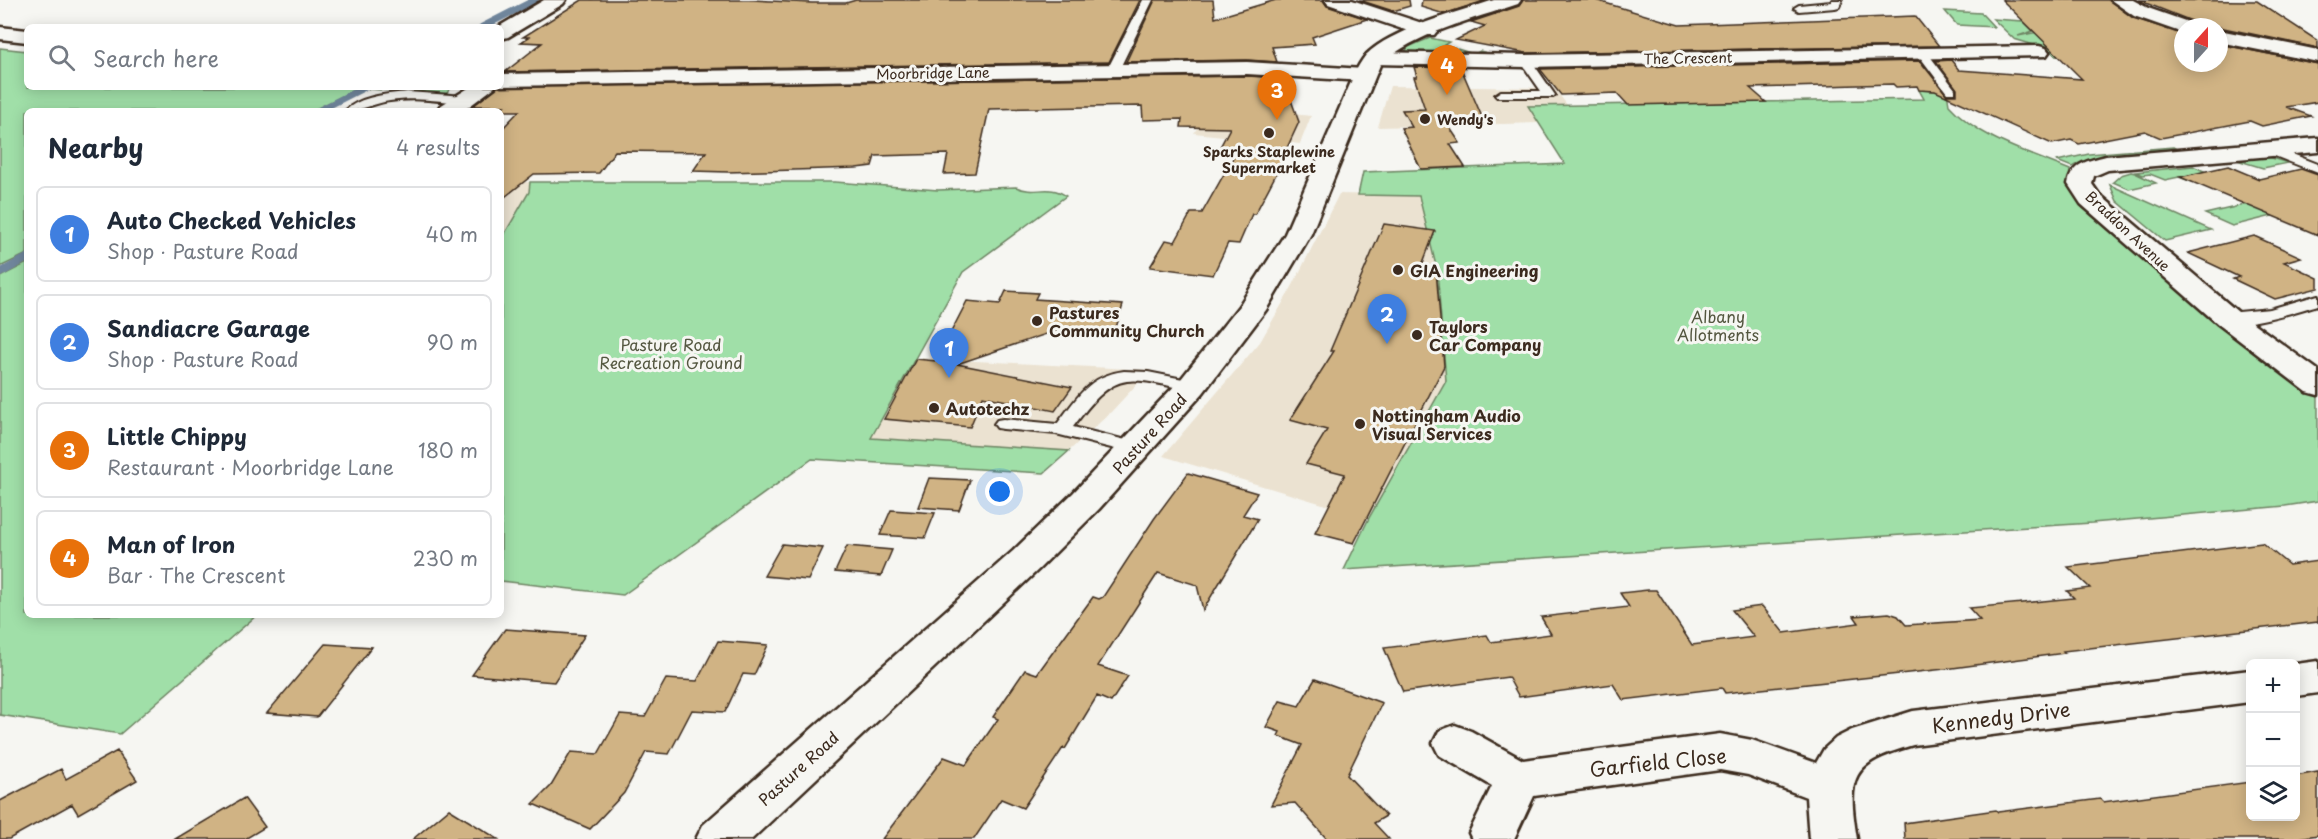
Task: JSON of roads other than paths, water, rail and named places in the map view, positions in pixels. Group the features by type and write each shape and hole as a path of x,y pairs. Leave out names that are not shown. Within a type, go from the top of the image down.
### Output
{"street":[{"path":"504,31 557,0"},
{"path":"1334,0 1427,30"},
{"path":"1369,66 1388,49 1427,30 1512,0"},
{"path":"2120,0 2141,12 2174,24"},
{"path":"1981,31 2002,51"},
{"path":"0,33 24,36"},
{"path":"2228,38 2318,56"},
{"name":"The Crescent","path":"1369,66 2039,52"},
{"name":"Moorbridge Lane","path":"504,80 1369,66"},
{"name":"Pasture Road","path":"720,839 1026,560 1086,501 1192,386 1251,310 1298,234 1369,66"},
{"path":"450,103 478,90"},
{"name":"Braddon Avenue","path":"2318,145 2106,163 2090,168 2082,174 2080,184 2090,199 2228,318 2318,385"},
{"path":"2300,679 2318,677"},
{"name":"Kennedy Drive","path":"1828,786 1834,769 1855,750 1871,741 1913,728 2246,686"},
{"path":"1455,744 1518,778 1493,833"},
{"name":"Garfield Close","path":"1518,778 1720,752 1752,758 1828,786"},
{"path":"1828,786 1827,804 1833,839"}],"lane":[{"path":"1113,70 1148,0"},
{"path":"1799,8 1827,7 1834,5 1837,0"},
{"path":"1922,53 1951,91"},
{"path":"1501,95 1549,95 1526,61"},
{"path":"356,108 367,102 392,96 450,103"},
{"path":"422,107 450,103"},
{"path":"2267,148 2318,170"},
{"path":"2228,318 2271,314 2318,300"},
{"path":"1061,430 1094,389 1115,377 1160,379 1192,386"},
{"path":"1003,424 1061,430 1136,448"}],"waterway":[{"path":"488,24 535,0"},
{"path":"324,108 359,90"},
{"path":"0,273 24,260"}],"place":[{"name":"Man of Iron","path":"1447,95"},
{"name":"Wendy's","path":"1425,119"},
{"name":"Little Chippy","path":"1277,120"},
{"name":"Sparks Staplewine Supermarket","path":"1269,133"},
{"name":"GIA Engineering","path":"1398,270"},
{"name":"Pastures Community Church","path":"1037,321"},
{"name":"Taylors Car Company","path":"1417,335"},
{"name":"Sandiacre Garage","path":"1387,344"},
{"name":"Auto Checked Vehicles","path":"949,378"},
{"name":"Autotechz","path":"934,408"},
{"name":"Nottingham Audio Visual Services","path":"1360,424"}],"park label":[{"name":"Albany Allotments","path":"1718,325"},
{"name":"Pasture Road Recreation Ground","path":"671,353"}]}
